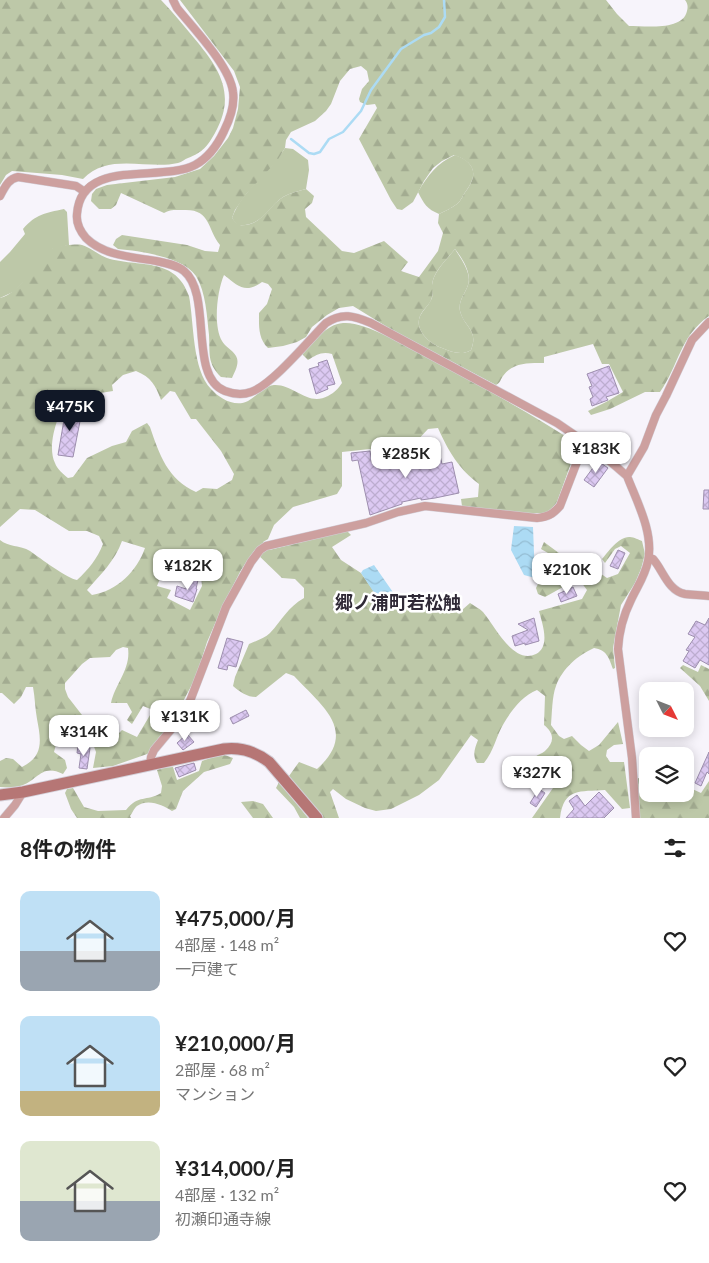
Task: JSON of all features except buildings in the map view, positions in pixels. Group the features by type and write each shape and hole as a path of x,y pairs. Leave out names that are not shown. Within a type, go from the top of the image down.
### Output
{"main road":[{"path":"0,795 23,792 236,748 261,755 317,818"}],"street":[{"path":"173,0 177,8 218,60 231,81 233,106 230,119 210,154 186,169 120,175 96,182 85,192 79,204 77,221 79,228 90,242 101,249 172,264 184,271 194,287 207,371 215,385 224,391 243,394 252,392 272,378 326,323 335,317 352,317 371,323 558,423 584,441 627,476 638,501 649,540 649,558 642,579 623,618 618,649 632,758 636,818"},
{"path":"0,196 8,182 12,178 18,177 76,186 85,192"},
{"path":"627,476 644,447 656,415 692,340 709,322"},
{"path":"150,765 154,750 174,726 190,701 226,607 250,562 260,550 275,543 366,523 398,512 425,506 442,506 537,518 546,517 560,506 584,441"},
{"path":"649,558 657,563 670,584 678,591 709,596"},
{"path":"4,818 23,792"}],"green space":[{"path":"0,0 161,0 203,49 222,82 225,106 210,142 201,151 178,163 154,165 129,163 104,166 93,171 83,179 62,175 12,171 6,175 0,185"},
{"path":"180,0 606,0 629,26 653,27 671,25 684,17 688,8 685,0 709,0 709,316 699,324 686,342 660,392 645,392 610,409 591,415 588,411 623,392 609,364 602,364 593,344 544,357 544,363 527,363 516,366 507,371 496,385 392,330 353,306 339,308 327,315 312,327 306,337 297,342 268,348 261,336 259,313 267,304 272,289 268,284 262,282 251,288 242,287 224,275 218,299 217,318 219,335 225,345 235,354 237,367 232,378 221,377 211,363 206,305 196,276 190,269 171,260 149,253 118,249 113,245 116,239 122,235 218,252 220,245 204,216 193,211 174,210 164,213 121,193 116,205 111,209 99,209 91,201 92,194 96,189 107,185 175,177 200,169 214,156 233,128 238,109 240,87 234,71","holes":["361,66 367,71 369,81 362,89 360,102 367,105 375,104 377,108 359,139 397,209 402,210 413,202 433,168 442,161 454,155 466,161 472,169 473,174 470,185 460,201 439,214 438,223 443,233 438,251 419,277 401,271 408,262 384,241 354,253 342,251 306,217 305,209 312,203 314,196 306,189 283,197 253,223 238,225 232,218 235,210 247,193 277,161 285,148 286,140 291,132 315,121 326,111 331,104 340,81 350,69","455,249 463,261 469,276 468,285 461,301 460,311 473,338 471,350 460,353 437,346 424,336 419,326 421,313 431,300 435,275"]},
{"path":"285,148 293,149 308,160 309,170 306,189 283,197 258,220 245,225 237,225 232,218 242,199 272,166"},
{"path":"455,155 467,161 470,165 473,174 472,179 458,203 439,214 426,206 418,192 434,170"},
{"path":"64,209 67,212 69,245 52,249 15,291 0,298 0,262 25,234 23,229 32,220 41,215"},
{"path":"65,245 82,245 110,259 157,266 176,275 189,296 200,370 205,381 218,396 233,403 248,401 267,387 274,385 288,388 314,399 321,399 330,395 342,383 332,354 322,353 308,360 302,354 325,330 337,324 352,323 384,334 521,409 578,444 557,502 548,513 521,513 462,506 461,499 478,497 479,484 465,472 455,459 438,428 428,429 415,443 401,452 387,453 370,449 342,452 342,486 337,494 293,507 274,525 268,539 263,542 269,550 347,531 351,535 332,547 341,560 361,573 375,593 423,607 462,610 470,603 483,612 512,649 528,656 536,654 543,646 544,634 539,611 582,599 587,590 581,582 572,582 545,597 538,594 536,588 538,584 554,580 564,569 562,561 541,549 544,542 571,562 594,569 607,578 618,574 630,553 621,546 615,549 605,563 602,559 611,549 626,537 633,537 642,541 645,554 641,569 635,583 621,605 613,648 615,668 613,669 605,653 594,648 582,654 571,663 562,674 556,686 551,725 559,736 564,739 572,736 589,751 599,745 618,722 623,744 614,745 607,750 606,756 610,762 624,762 630,808 622,809 605,790 581,792 569,796 562,808 560,818 532,818 553,788 529,772 527,766 536,756 548,748 552,741 550,731 544,725 545,696 537,690 522,699 510,713 484,763 477,763 475,760 474,752 478,740 471,735 439,780 419,795 391,809 376,811 346,799 333,789 330,792 339,818 322,818 289,776 299,762 317,769 329,755 335,743 336,731 325,709 294,676 286,673 256,697 244,694 233,686 249,644 268,635 289,610 304,598 304,588 295,579 282,578 254,551 241,570 222,608 207,642 196,677 170,726 150,753 113,766 93,768 96,752 93,744 71,738 57,741 54,752 65,760 67,768 63,774 56,771 44,772 26,784 0,787 0,761 6,758 13,759 22,767 34,758 40,741 33,687 26,687 21,697 14,704 0,693 0,540 30,551 61,572 77,580 92,564 103,544 99,536 87,531 69,531 35,510 20,509 0,527 0,298 16,289 44,255 53,248","holes":["136,371 146,376 155,386 161,400 170,391 175,392 191,419 196,419 221,451 234,474 232,480 217,489 203,488 196,492 186,487 178,481 166,465 147,423 132,431 126,442 112,446 87,458 73,477 68,478 62,473 55,463 52,447 58,418 66,401 70,395 88,395 113,391 112,385 123,375","122,541 145,548 137,564 125,579 110,589 92,595 87,590 107,567","169,557 200,567 202,586 190,610 167,598 171,590 157,586","123,647 128,648 128,656 125,670 111,703 127,703 132,712 127,720 132,724 143,706 153,710 137,737 122,730 112,740 103,737 89,724 68,697 65,683 90,658 110,657 116,650"]},
{"path":"455,249 465,266 469,280 461,301 460,311 473,338 471,350 460,353 437,346 424,336 419,326 420,316 432,298 432,285 435,275"},
{"path":"683,665 698,672 701,665 709,669 709,701 700,686 680,668"},
{"path":"222,754 233,758 230,764 204,772 183,791 176,809 172,811 151,802 136,807 130,816 131,818 77,818 71,809 65,793 67,789 73,788 84,807 98,811 126,810 139,800 161,793 162,786 157,770 173,767 177,780 199,771 202,761"},
{"path":"709,781 709,818 640,818 639,802 694,802 694,790 701,793"},
{"path":"279,782 308,818 300,818 294,807 276,788"},
{"path":"253,801 263,804 273,818 253,818 241,802"}],"water":[{"path":"514,526 533,527 535,578 524,575 511,550"},
{"path":"374,565 397,598 375,594 361,573 363,570"}],"waterway":[{"path":"291,139 309,153 314,154 320,152 329,139 343,132 361,111 371,90 401,49 439,27 445,17 444,0"}],"district":[{"name":"郷ノ浦町若松触","path":"398,603"}]}
